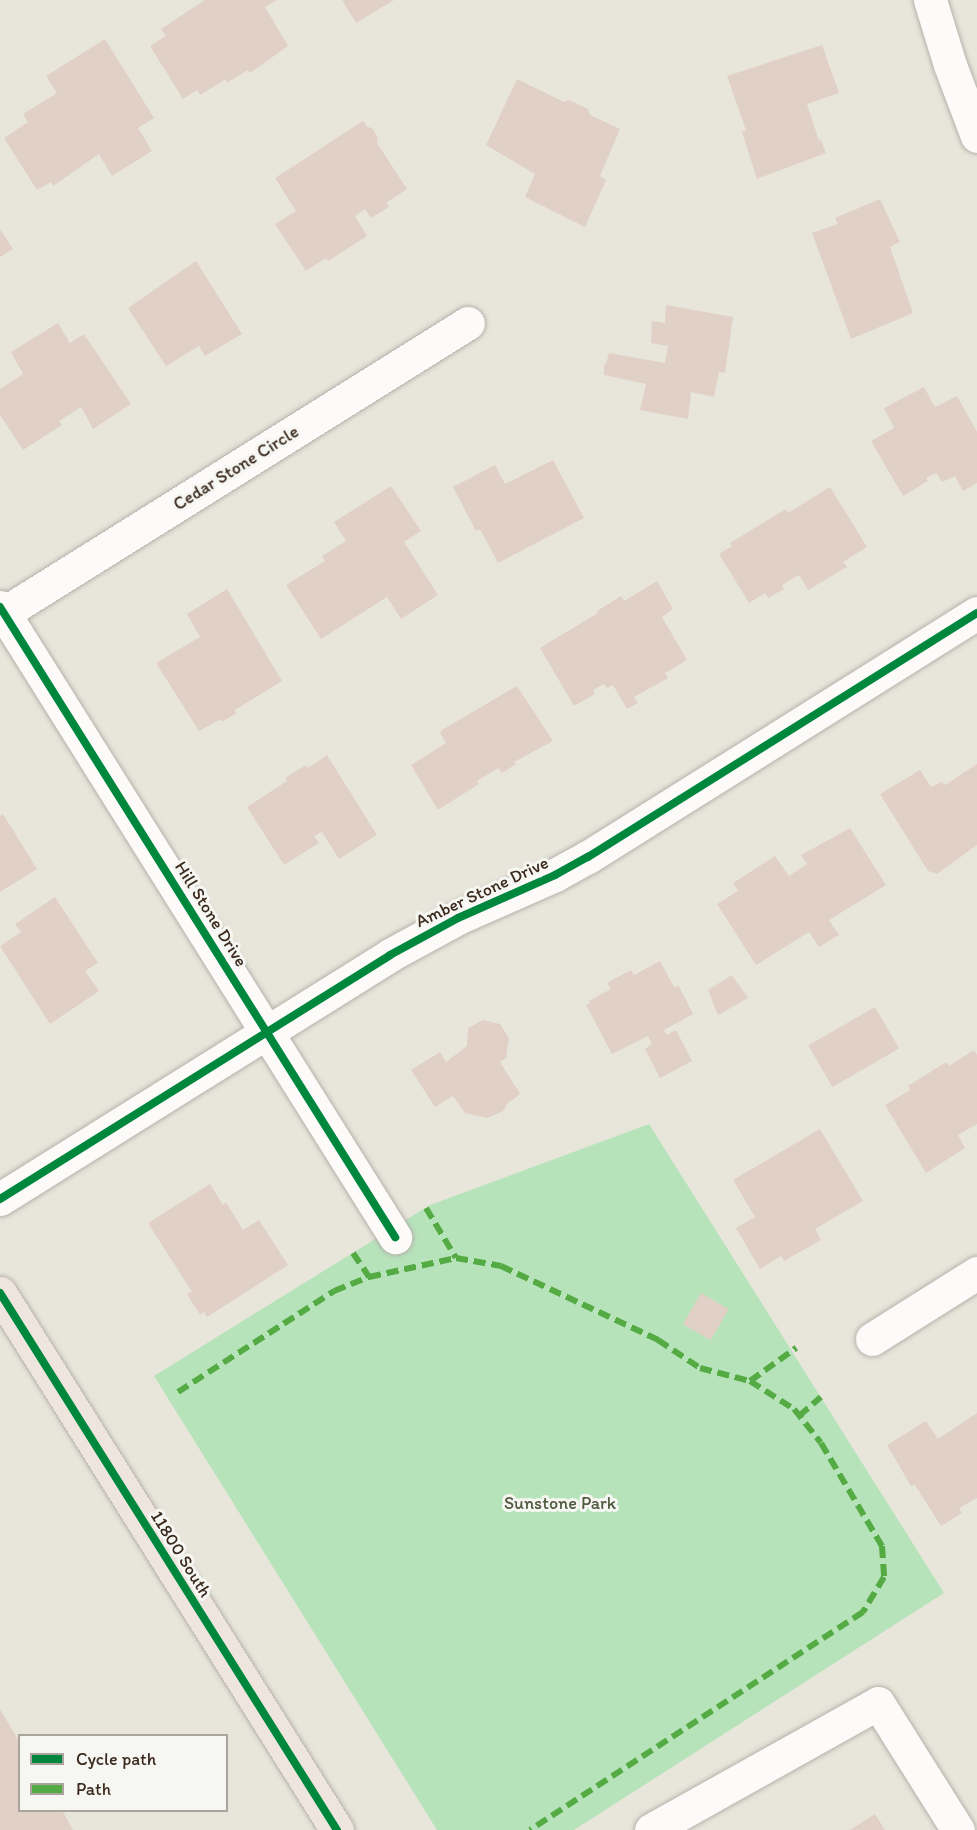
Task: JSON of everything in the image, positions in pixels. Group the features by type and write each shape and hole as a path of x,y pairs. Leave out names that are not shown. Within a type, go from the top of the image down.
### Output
{"main road":[{"name":"11800 South","path":"0,1293 337,1830"}],"street":[{"path":"930,0 950,65 977,136"},
{"name":"Cedar Stone Circle","path":"2,610 468,323"},
{"name":"Hill Stone Drive","path":"2,610 395,1237"},
{"name":"Amber Stone Drive","path":"0,1199 267,1031 426,935 588,857 977,613"},
{"path":"872,1339 977,1273"},
{"path":"651,1830 690,1821 878,1703 958,1830"}],"green space":[{"name":"Sunstone Park","path":"649,1124 944,1593 574,1830 437,1830 154,1376 430,1205"}],"building":[{"path":"205,0 277,0 265,7 288,46 250,73 248,70 227,83 226,79 200,95 197,90 183,99 150,46 166,36 161,29"},
{"path":"342,0 394,0 356,23"},
{"path":"105,39 154,118 138,128 152,151 112,176 99,154 53,186 51,182 37,190 4,138 28,122 23,114 57,93 46,76"},
{"path":"822,45 839,93 807,104 819,141 821,140 826,153 757,179 742,132 746,130 727,76"},
{"path":"517,79 564,102 569,100 588,109 590,115 620,129 600,176 606,180 585,227 525,197 535,174 486,145"},
{"path":"363,121 367,127 372,128 378,138 377,143 407,189 386,203 389,207 371,218 365,209 355,216 367,236 328,261 326,258 306,271 275,224 296,211 275,178"},
{"path":"880,199 900,242 890,247 913,313 851,339 812,233 838,224 835,218"},
{"path":"0,229 13,249 0,257"},
{"path":"196,261 242,334 205,356 199,346 166,366 128,308"},
{"path":"666,305 733,317 725,373 719,372 714,397 691,392 688,419 640,410 646,384 604,375 604,364 606,364 609,353 665,363 668,346 651,343 652,321 665,323"},
{"path":"58,323 70,343 84,334 131,404 93,429 81,407 59,421 62,425 23,450 0,415 0,389 23,374 11,352"},
{"path":"924,387 935,407 957,396 977,432 977,483 963,491 955,476 942,482 936,473 926,478 928,481 903,496 871,441 894,428 884,408"},
{"path":"553,460 584,518 498,563 480,529 476,531 453,487 495,465 505,484"},
{"path":"391,486 421,531 404,542 438,595 401,619 387,597 321,639 286,585 325,561 322,556 346,541 334,522"},
{"path":"830,487 867,547 843,562 847,567 808,590 799,575 782,585 784,589 768,598 765,593 749,603 719,554 732,546 730,543 786,509 788,513"},
{"path":"657,581 673,609 662,617 687,660 665,673 668,678 634,697 638,703 627,709 613,685 607,688 604,684 593,690 595,694 574,706 540,648 598,613 597,611 621,596 624,601"},
{"path":"227,589 282,681 235,710 236,714 199,731 156,663 200,637 187,614"},
{"path":"517,686 553,741 514,762 516,764 502,773 498,768 477,781 479,784 438,810 411,765 446,743 440,733 442,730"},
{"path":"327,755 377,835 339,859 322,832 314,836 319,843 284,865 247,807 287,781 285,778 306,765 308,768"},
{"path":"977,764 977,845 937,874 928,871 880,794 920,770 931,787 942,782 945,785"},
{"path":"3,814 37,869 0,892 0,816"},
{"path":"850,828 886,885 829,920 839,935 819,947 809,932 756,965 717,904 738,891 733,883 775,856 789,876 807,864 801,855"},
{"path":"55,897 98,963 85,971 99,991 50,1024 0,946 21,932 15,924"},
{"path":"660,961 674,987 679,986 693,1014 664,1030 667,1035 676,1030 692,1061 660,1078 645,1049 652,1044 648,1036 612,1054 586,1005 611,989 607,983 631,970 634,975"},
{"path":"732,975 748,998 718,1015 708,990"},
{"path":"875,1007 899,1049 832,1087 808,1046"},
{"path":"483,1020 500,1024 509,1038 506,1058 500,1062 520,1094 507,1104 503,1111 487,1118 465,1113 453,1096 435,1107 411,1070 440,1052 446,1062 467,1046 468,1028"},
{"path":"974,1050 977,1055 977,1124 958,1135 965,1148 926,1173 885,1105 910,1090 908,1086 946,1062 949,1066"},
{"path":"820,1129 863,1201 815,1229 821,1240 784,1261 781,1256 760,1269 736,1228 755,1217 733,1180"},
{"path":"210,1184 223,1205 226,1202 243,1230 259,1220 288,1265 207,1317 204,1312 200,1315 187,1294 192,1292 148,1223"},
{"path":"701,1293 729,1309 711,1340 683,1324"},
{"path":"977,1413 977,1498 959,1508 962,1513 941,1526 915,1485 911,1486 887,1445 926,1421 938,1439"},
{"path":"0,1709 18,1740 18,1812 63,1812 73,1830 0,1830"},
{"path":"875,1814 885,1830 850,1830"}],"marked path":[{"path":"426,1208 456,1258"},
{"path":"353,1253 369,1277"},
{"path":"178,1392 334,1291 369,1277 456,1258 501,1266 658,1340 700,1368 750,1381 794,1409 821,1443 882,1546 884,1577 863,1612 530,1830"},
{"path":"750,1381 796,1348"},
{"path":"799,1416 821,1397"}],"cycle path":[{"path":"0,607 395,1237"},
{"path":"0,1199 390,955 458,918 555,875 588,857 977,613"},
{"path":"0,1293 337,1830"}]}
